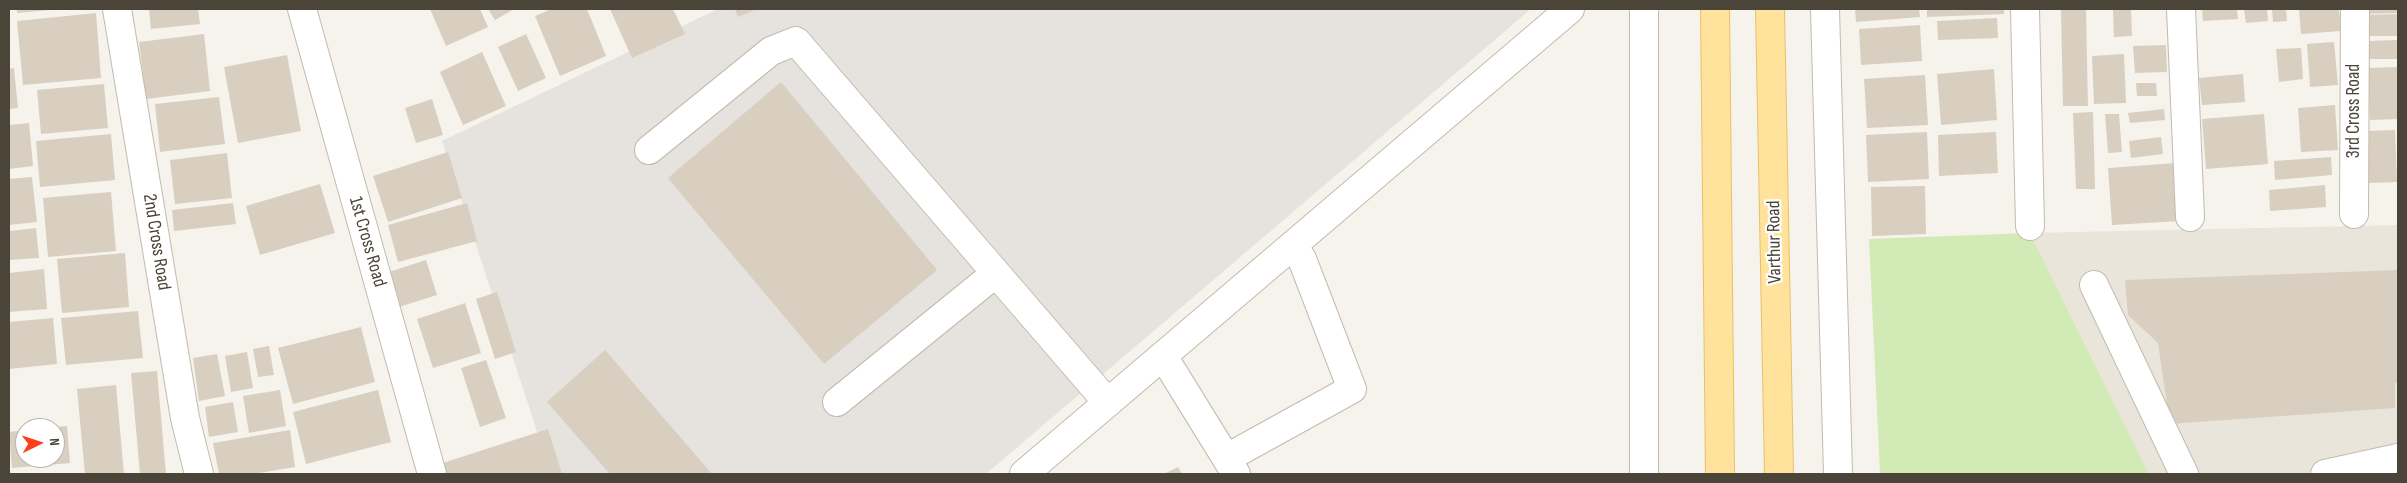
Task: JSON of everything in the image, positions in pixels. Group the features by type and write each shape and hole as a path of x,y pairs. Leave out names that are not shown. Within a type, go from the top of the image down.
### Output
{"main road":[{"path":"1715,9 1720,474"},
{"name":"Varthur Road","path":"1770,9 1779,474"}],"street":[{"name":"2nd Cross Road","path":"117,9 185,418 199,474"},
{"name":"1st Cross Road","path":"302,9 432,474"},
{"path":"1024,474 1570,9"},
{"path":"1644,9 1644,474"},
{"path":"1825,9 1838,474"},
{"path":"2025,9 2030,226"},
{"path":"2181,9 2190,217"},
{"name":"3rd Cross Road","path":"2354,214 2355,9"},
{"path":"649,150 771,51 796,41 1108,403"},
{"path":"1163,356 1171,373 1232,466 1352,389 1302,260 1294,245"},
{"path":"837,402 996,273"},
{"path":"2094,285 2184,474"},
{"path":"2325,474 2398,458"}],"shaded area":[{"path":"718,9 1531,9 986,474 551,474 442,141"},
{"path":"2398,225 2398,474 2149,474 2030,233"}],"green space":[{"path":"2030,233 2149,474 1880,474 1869,239"}],"building":[{"path":"17,9 51,9 51,10 17,13"},
{"path":"149,9 198,9 200,24 151,29"},
{"path":"430,9 480,9 488,27 446,46"},
{"path":"488,9 514,9 495,20"},
{"path":"552,9 587,9 606,56 560,76 535,16"},
{"path":"610,9 673,9 685,34 632,58"},
{"path":"735,9 757,9 738,17"},
{"path":"1855,9 1919,9 1920,17 1856,22"},
{"path":"1927,9 2004,9 2004,14 1927,17"},
{"path":"2061,9 2086,9 2088,106 2063,106"},
{"path":"2202,9 2237,9 2238,19 2203,21"},
{"path":"2244,9 2267,9 2268,21 2246,23"},
{"path":"2272,9 2286,9 2287,21 2273,22"},
{"path":"2299,9 2339,9 2341,31 2301,34"},
{"path":"2364,9 2398,9 2398,13 2364,14"},
{"path":"2113,10 2131,10 2132,36 2114,37"},
{"path":"96,13 101,78 23,85 17,21"},
{"path":"2398,14 2398,36 2366,36 2365,15"},
{"path":"1997,18 1998,38 1938,40 1937,21"},
{"path":"1920,25 1922,61 1861,65 1859,29"},
{"path":"204,34 210,91 146,99 139,42"},
{"path":"526,34 546,78 518,91 498,47"},
{"path":"2398,40 2398,59 2369,59 2368,41"},
{"path":"2334,42 2338,85 2310,87 2307,44"},
{"path":"2166,45 2167,72 2135,73 2133,46"},
{"path":"2301,48 2303,79 2279,82 2276,49"},
{"path":"482,52 506,106 463,125 440,72"},
{"path":"2124,54 2126,103 2094,104 2092,56"},
{"path":"287,55 301,131 238,143 224,67"},
{"path":"2398,67 2398,119 2370,120 2368,68"},
{"path":"14,68 18,108 9,109 9,69"},
{"path":"1994,69 1997,120 1941,125 1937,74"},
{"path":"2243,74 2245,102 2202,105 2199,78"},
{"path":"1925,75 1928,125 1867,128 1864,79"},
{"path":"781,82 937,270 824,364 668,178"},
{"path":"2136,83 2156,83 2157,96 2137,96"},
{"path":"104,84 108,128 41,134 37,90"},
{"path":"219,97 225,144 160,152 155,104"},
{"path":"432,99 443,135 416,143 405,108"},
{"path":"2335,105 2338,150 2301,152 2298,108"},
{"path":"2164,109 2165,120 2130,123 2128,113"},
{"path":"2093,112 2095,189 2076,189 2073,113"},
{"path":"2105,114 2119,114 2122,152 2108,153"},
{"path":"2264,114 2268,164 2206,169 2202,119"},
{"path":"29,123 33,166 9,169 9,125"},
{"path":"2395,130 2397,182 2369,183 2367,131"},
{"path":"1927,132 1929,179 1868,182 1866,135"},
{"path":"1996,132 1998,173 1939,176 1938,135"},
{"path":"111,134 115,180 40,187 36,141"},
{"path":"2161,137 2163,154 2131,158 2129,141"},
{"path":"448,152 462,198 388,222 373,176"},
{"path":"227,153 232,198 175,204 170,160"},
{"path":"2331,157 2332,175 2275,180 2274,161"},
{"path":"2176,163 2180,221 2112,225 2108,168"},
{"path":"32,177 37,222 9,225 9,179"},
{"path":"320,184 335,233 260,255 246,206"},
{"path":"2325,185 2326,207 2270,211 2269,190"},
{"path":"1925,186 1926,234 1872,236 1871,187"},
{"path":"111,192 116,251 48,257 43,198"},
{"path":"233,203 236,224 174,231 172,210"},
{"path":"467,203 477,241 398,262 388,225"},
{"path":"36,228 39,258 9,260 9,231"},
{"path":"125,253 129,307 62,313 57,259"},
{"path":"426,260 437,295 399,307 389,272"},
{"path":"44,269 47,309 9,312 9,273"},
{"path":"2398,270 2398,383 2395,383 2395,408 2170,424 2158,343 2128,315 2125,280"},
{"path":"497,292 516,352 495,359 476,299"},
{"path":"465,303 481,353 433,368 417,319"},
{"path":"138,311 143,358 66,365 61,318"},
{"path":"53,318 57,364 9,369 9,322"},
{"path":"361,327 375,382 293,404 278,348"},
{"path":"269,346 274,375 258,377 253,349"},
{"path":"605,350 712,474 610,474 547,402"},
{"path":"247,352 253,388 231,392 225,356"},
{"path":"217,354 225,396 199,401 193,358"},
{"path":"486,360 506,418 480,427 461,368"},
{"path":"157,371 166,474 140,474 131,373"},
{"path":"116,385 124,474 85,474 77,389"},
{"path":"280,390 286,426 249,433 243,396"},
{"path":"378,390 391,442 306,464 293,412"},
{"path":"233,402 238,432 209,437 205,407"},
{"path":"65,426 67,426 70,463 65,463"},
{"path":"548,429 562,474 447,474 443,463"},
{"path":"290,430 295,467 253,474 219,474 213,443"},
{"path":"15,431 15,468 12,468 9,432"},
{"path":"1178,467 1182,474 1164,474"}]}
